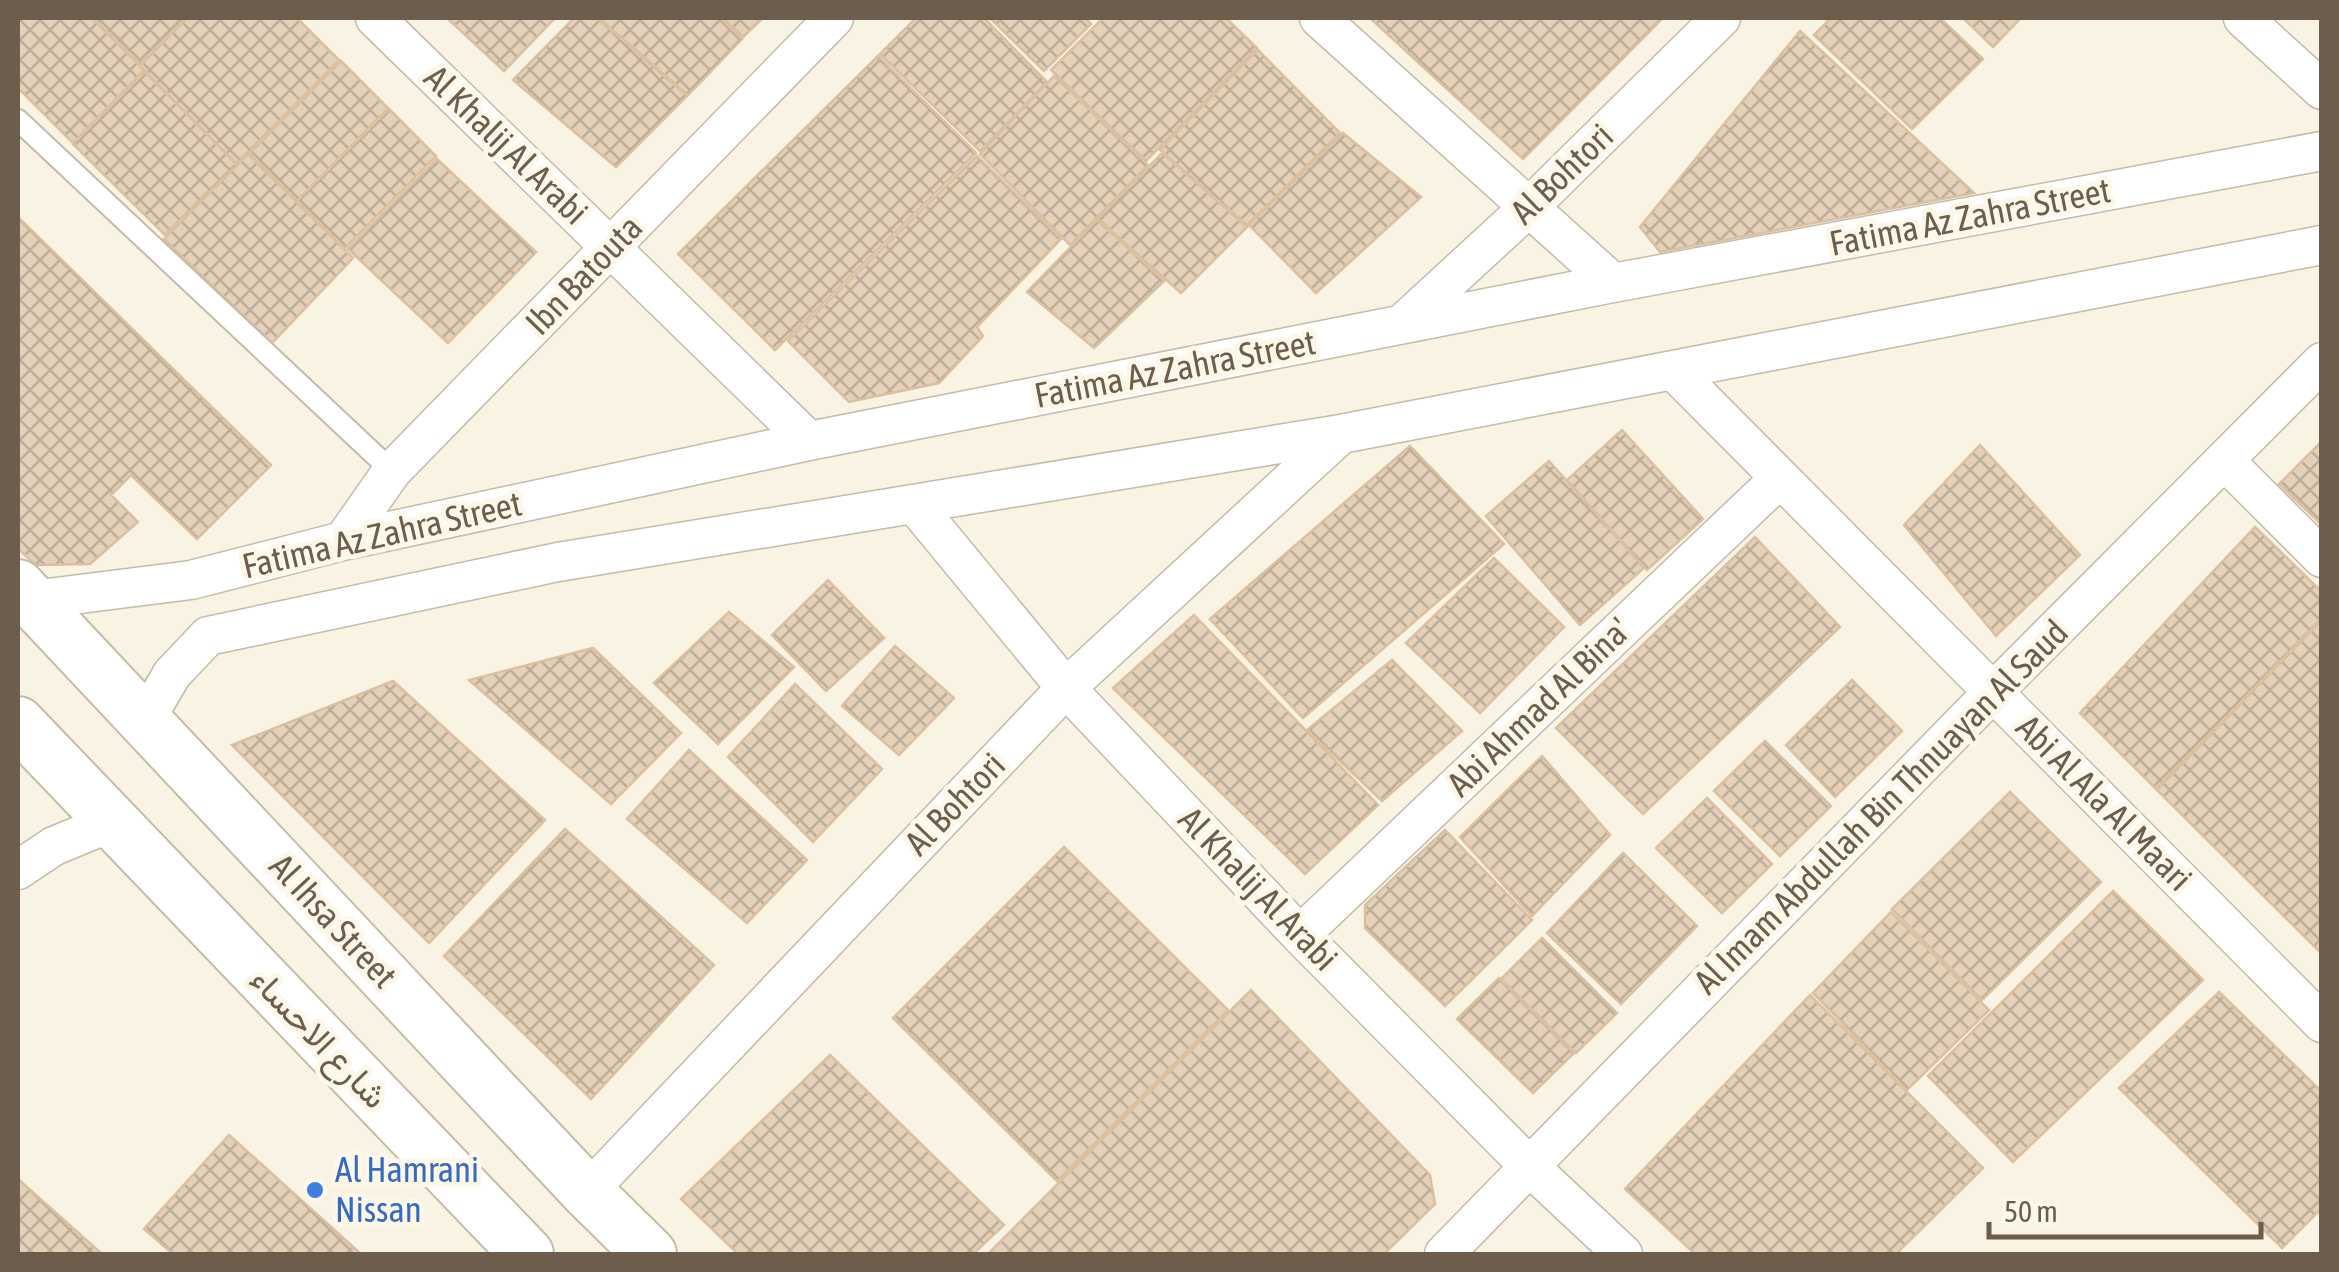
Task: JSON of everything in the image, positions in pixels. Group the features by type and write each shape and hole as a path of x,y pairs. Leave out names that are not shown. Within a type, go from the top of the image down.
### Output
{"main road":[{"name":"Al Ihsa Street","path":"25,593 587,1192 650,1254"},
{"path":"18,723 112,822"},
{"path":"18,775 54,805 112,822"},
{"name":"شارع الاحساء","path":"112,822 526,1254"}],"street":[{"name":"Al Khalij Al Arabi","path":"376,18 809,440"},
{"name":"Ibn Batouta","path":"343,541 392,471 834,18"},
{"path":"1319,18 1613,283"},
{"name":"Al Bohtori","path":"1400,326 1528,209 1721,18"},
{"path":"2243,18 2322,90"},
{"name":"Fatima Az Zahra Street","path":"25,593 191,580 343,541 809,440 1613,283 2322,152"},
{"name":"Fatima Az Zahra Street","path":"146,720 172,674 208,636 558,562 1341,434 2322,245"},
{"name":"Al Imam Abdullah Bin Thnuayan Al Saud","path":"1444,1254 2322,362"},
{"name":"Abi Al Ala Al Maari","path":"1674,371 2322,1022"},
{"name":"Al Bohtori","path":"587,1192 1066,688 1341,434"},
{"path":"2224,460 2322,558"},
{"name":"Abi Ahmad Al Bina'","path":"1300,934 1778,478"},
{"name":"Al Khalij Al Arabi","path":"914,504 1066,688 1300,934 1529,1166 1622,1254"},
{"path":"18,870 54,846 112,822"}],"lane":[{"path":"18,120 392,471"}],"building":[{"path":"18,18 92,18 144,70 73,143 18,88"},
{"path":"93,18 185,18 140,64"},
{"path":"187,18 297,18 339,60 237,164 140,66"},
{"path":"447,18 555,18 504,71"},
{"path":"574,18 597,18 687,96 616,167 513,80"},
{"path":"599,18 720,18 742,39 688,95"},
{"path":"723,18 763,18 743,37"},
{"path":"916,18 984,18 1047,82 980,151 880,54"},
{"path":"990,18 1085,18 1091,24 1044,71"},
{"path":"1103,18 1226,18 1257,48 1146,161 1051,70"},
{"path":"1370,18 1663,18 1523,159"},
{"path":"1831,18 1940,18 1983,59 1912,129 1814,35"},
{"path":"1963,18 2021,18 1993,47"},
{"path":"1800,31 1974,193 1660,252 1640,227"},
{"path":"1258,50 1340,133 1247,225 1160,150"},
{"path":"878,56 976,153 775,350 678,254"},
{"path":"341,61 388,108 297,201 250,153"},
{"path":"145,72 237,165 165,235 73,144"},
{"path":"1054,76 1148,165 1070,245 980,154"},
{"path":"389,109 436,156 345,248 297,201"},
{"path":"1343,133 1421,197 1316,293 1249,225"},
{"path":"1162,153 1247,227 1181,293 1098,219"},
{"path":"248,154 353,258 272,343 164,239"},
{"path":"977,156 1061,239 977,327 983,336 939,383 849,402 788,341"},
{"path":"437,159 536,252 448,343 348,249"},
{"path":"18,217 271,465 197,539 131,475 111,495 138,522 90,564 36,565 18,549"},
{"path":"1097,220 1164,281 1094,348 1027,292"},
{"path":"1622,430 1703,519 1647,570 1567,480"},
{"path":"2322,441 2322,525 2279,484"},
{"path":"1980,445 2080,555 1996,636 1904,525"},
{"path":"1410,446 1504,544 1303,718 1210,619"},
{"path":"1549,461 1644,568 1580,625 1486,516"},
{"path":"2255,527 2322,592 2322,618 2156,789 2080,713"},
{"path":"1755,537 1840,627 1643,814 1556,728"},
{"path":"1494,558 1564,627 1480,713 1406,643"},
{"path":"828,580 884,638 826,691 772,635"},
{"path":"729,612 794,667 718,744 654,683"},
{"path":"1194,615 1378,805 1305,874 1113,688"},
{"path":"2322,620 2322,954 2157,790"},
{"path":"895,646 954,698 899,755 842,706"},
{"path":"593,648 681,733 611,804 469,680"},
{"path":"1392,660 1462,731 1382,801 1307,730"},
{"path":"1852,680 1902,731 1835,797 1786,745"},
{"path":"393,681 545,820 429,943 232,745"},
{"path":"795,684 882,769 813,842 728,757"},
{"path":"1765,741 1831,806 1780,856 1714,791"},
{"path":"689,750 807,860 747,923 627,819"},
{"path":"1542,756 1610,835 1532,916 1460,837"},
{"path":"2010,792 2101,882 1982,1000 1892,909"},
{"path":"1707,798 1772,864 1722,913 1656,848"},
{"path":"565,829 714,965 591,1099 444,956"},
{"path":"1445,830 1532,920 1445,1006 1365,928 1365,905"},
{"path":"1064,847 1228,1010 1057,1181 893,1018"},
{"path":"1623,853 1697,926 1621,1004 1547,933"},
{"path":"2113,891 2203,980 2013,1162 1928,1076"},
{"path":"1891,912 1989,1010 1907,1090 1813,993"},
{"path":"1542,938 1617,1013 1576,1053 1501,979"},
{"path":"1499,978 1574,1053 1533,1093 1457,1019"},
{"path":"1251,990 1430,1175 1435,1204 1384,1254 988,1254"},
{"path":"2219,992 2322,1092 2322,1208 2282,1248 2119,1088"},
{"path":"1810,995 1983,1168 1896,1254 1695,1254 1625,1189"},
{"path":"830,1055 1004,1225 973,1254 738,1254 681,1199"},
{"path":"229,1135 361,1254 173,1254 144,1229"},
{"path":"18,1179 102,1254 18,1254"}],"place":[{"name":"Al Hamrani Nissan","path":"315,1190"}]}
